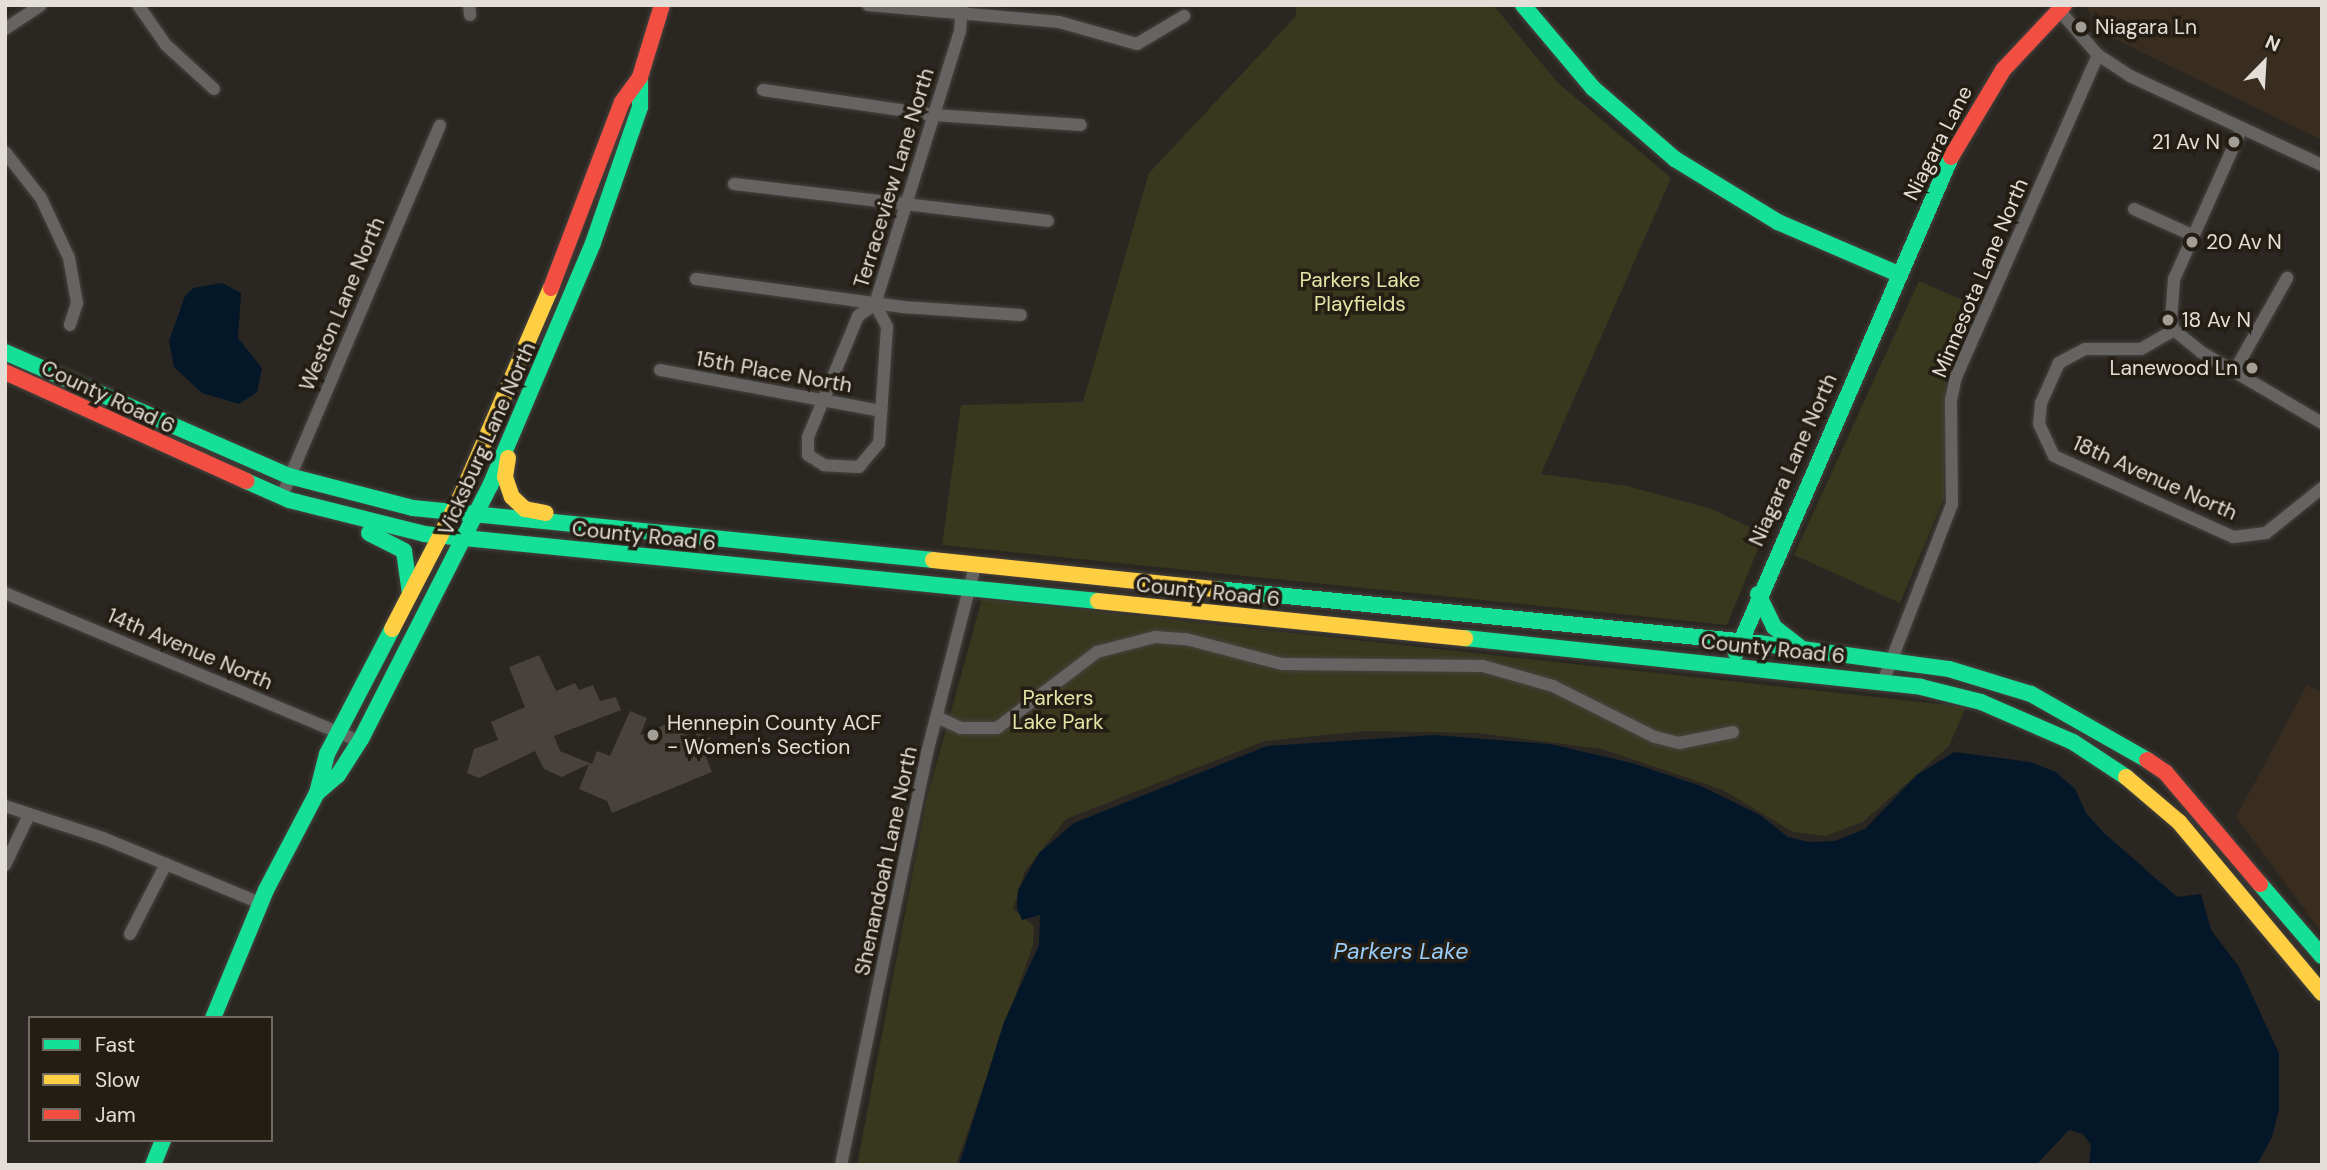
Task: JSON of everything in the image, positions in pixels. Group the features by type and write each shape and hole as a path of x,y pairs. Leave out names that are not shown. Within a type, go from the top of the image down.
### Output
{"main road":[{"name":"Vicksburg Lane North","path":"317,793 338,775 359,741 465,539 516,429 604,213 640,107 640,77 662,5"},
{"path":"1523,5 1593,88 1675,159 1778,222 1898,274"},
{"name":"Niagara Lane","path":"1898,274 1976,108 2061,8"},
{"name":"Vicksburg Lane North","path":"214,1016 260,904 317,793 339,733 453,513 552,287 622,103 640,77"},
{"name":"Niagara Lane North","path":"1733,666 1738,642 1758,594 1898,274"},
{"name":"County Road 6","path":"5,352 289,476 383,503 476,516 1890,658 2031,694 2131,747 2165,772 2212,822 2322,956"},
{"name":"County Road 6","path":"5,372 285,499 440,536 1883,682 1981,702 2033,722 2108,763 2179,822 2322,993"},
{"path":"516,429 505,477 516,504 534,512 624,522 652,534"},
{"path":"285,499 315,519 395,542 409,565 410,596"},
{"path":"1758,594 1774,627 1802,649"},
{"path":"153,1165 162,1142"}],"street":[{"path":"5,29 41,5"},
{"path":"138,5 166,45 214,89"},
{"path":"868,5 962,10 1075,24 1113,41 1137,44 1163,33 1184,16"},
{"path":"2061,8 2098,55 2152,88 2322,165"},
{"name":"Terraceview Lane North","path":"822,401 808,437 808,455 824,465 859,467 876,453 881,411 887,327 875,304 934,115 962,10"},
{"name":"Minnesota Lane North","path":"1883,682 1890,658 1952,504 1951,401 1956,377 2098,55"},
{"path":"763,90 934,115 1080,125"},
{"name":"Weston Lane North","path":"285,499 289,476 440,125"},
{"path":"2241,130 2169,297 2174,330 2322,423"},
{"path":"5,152 40,198 65,248 76,291 70,325"},
{"path":"733,184 905,208 1048,221"},
{"path":"2134,209 2194,236"},
{"path":"2235,370 2287,278"},
{"path":"696,279 875,304 1021,315"},
{"path":"822,401 858,316 875,304"},
{"name":"18th Avenue North","path":"2174,330 2141,349 2085,349 2059,363 2041,403 2039,424 2054,456 2233,537 2266,533 2322,488"},
{"name":"15th Place North","path":"660,370 881,411"},
{"name":"Shenandoah Lane North","path":"841,1165 937,717 975,566"},
{"name":"14th Avenue North","path":"5,593 359,741"},
{"path":"937,717 961,728 997,728 1097,652 1155,637 1186,639 1282,664 1483,666 1553,686 1655,737 1679,743 1733,732"},
{"path":"5,806 28,817 166,864 260,904"},
{"path":"5,865 28,817"},
{"path":"130,934 166,864"}],"shaded area":[{"path":"2084,5 2322,5 2322,140 2106,35"},
{"path":"2307,685 2322,692 2322,933 2236,817"}],"green space":[{"name":"Parkers Lake Playfields","path":"1296,5 1493,5 1558,83 1671,178 1541,474 1627,486 1712,509 1764,534 1727,625 942,545 961,405 1083,402 1149,173 1296,16"},
{"path":"1919,281 1976,306 1946,379 1944,498 1900,603 1794,555"},
{"name":"Parkers Lake Park","path":"982,599 1966,707 1949,746 1864,821 1826,836 1793,832 1723,790 1602,749 1478,733 1365,731 1265,741 1066,819 1025,871 1013,909 1034,926 1033,945 956,1165 857,1165 927,798"}],"water":[{"path":"222,283 241,293 238,338 262,368 257,392 239,404 202,393 174,367 169,341 185,296 193,288"},
{"name":"Parkers Lake","path":"1434,735 1550,744 1632,763 1701,786 1760,815 1788,837 1809,842 1835,841 1865,829 1917,775 1954,752 2030,762 2056,772 2075,789 2086,813 2104,833 2177,897 2201,894 2211,930 2239,967 2279,1053 2279,1109 2272,1137 2257,1165 2089,1165 2091,1145 2083,1134 2069,1130 2036,1165 959,1165 1004,1022 1039,945 1040,915 1022,920 1017,908 1018,890 1039,853 1074,823 1267,746"}],"building":[{"name":"Hennepin County ACF - Women's Section","path":"539,655 556,691 575,683 579,690 593,685 600,701 616,697 621,710 554,736 560,751 592,764 597,751 610,756 630,711 647,718 640,735 664,725 693,738 696,732 710,738 704,752 712,772 612,813 607,801 579,789 589,764 562,777 544,769 535,751 479,778 467,773 474,749 498,740 491,722 525,707 509,667"}],"traffic: fast":[{"path":"1523,5 1593,88 1675,159 1778,222 1898,274"},
{"path":"317,793 338,775 361,739 490,486 593,243 640,107 640,77"},
{"path":"1736,653 1951,157"},
{"path":"5,352 289,476 413,508 933,560"},
{"path":"246,481 289,500 424,534 1098,601"},
{"path":"369,533 404,551 410,593"},
{"path":"1216,589 1758,643 1949,669 2031,694 2147,760"},
{"path":"1758,594 1774,627 1800,647"},
{"path":"214,1016 266,890 317,793 327,754 392,629"},
{"path":"1465,638 1921,687 1981,702 2073,742 2126,777"},
{"path":"2260,884 2322,956"},
{"path":"153,1165 162,1142"}],"traffic: slow":[{"path":"392,629 460,498 551,288"},
{"path":"508,458 505,477 512,497 525,509 546,513"},
{"path":"933,560 1216,589"},
{"path":"1098,601 1465,638"},
{"path":"2126,777 2179,822 2322,993"}],"traffic: jam":[{"path":"551,288 622,102 640,77 662,5"},
{"path":"1951,157 2003,70 2064,5"},
{"path":"5,372 246,481"},
{"path":"2147,760 2165,772 2260,884"}],"place":[{"name":"Niagara Ln","path":"2081,27"},
{"name":"21 Av N","path":"2234,142"},
{"name":"20 Av N","path":"2192,242"},
{"name":"18 Av N","path":"2168,320"},
{"name":"Lanewood Ln","path":"2252,368"},
{"name":"Hennepin County ACF - Women's Section","path":"653,735"}]}
